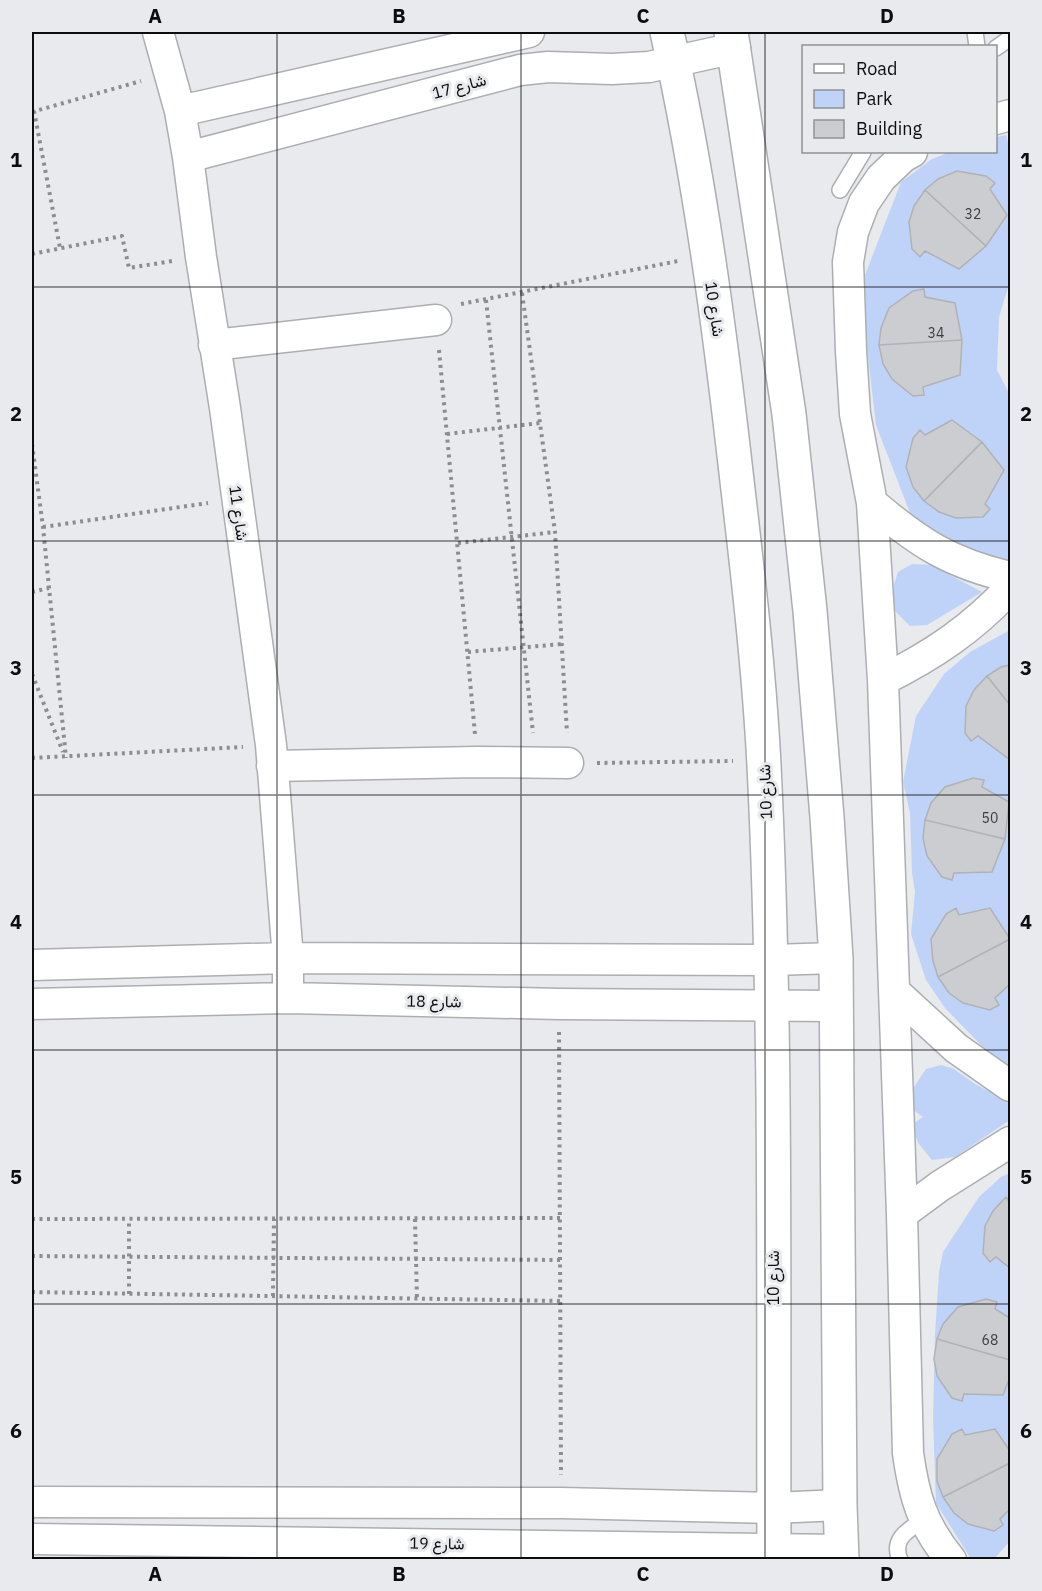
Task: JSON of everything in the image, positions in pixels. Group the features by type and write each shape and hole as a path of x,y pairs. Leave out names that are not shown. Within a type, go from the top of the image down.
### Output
{"street":[{"name":"شارع 11","path":"158,32 180,111 188,157 272,756 288,958 288,998"},
{"path":"180,111 529,32"},
{"path":"733,40 789,414 810,611 836,958 842,1555"},
{"name":"شارع 17","path":"188,157 520,70 548,67 649,67 670,47 733,40"},
{"name":"شارع 10","path":"670,47 708,255 729,412 752,608 764,761 772,1005 774,1555"},
{"path":"910,153 881,178 864,203 853,232 848,262 855,414 872,503 883,680 908,1453 912,1487 923,1520 951,1560"},
{"path":"214,345 436,320"},
{"path":"872,503 904,531 940,553 978,569 1011,576"},
{"path":"883,680 921,661 957,637 990,610 1011,588"},
{"path":"272,756 568,763"},
{"path":"32,965 288,958 771,960 836,958"},
{"path":"894,992 956,1048 1011,1086"},
{"name":"شارع 18","path":"32,1004 288,998 559,1004 836,1006"},
{"path":"902,1214 940,1186 1011,1142"},
{"path":"32,1502 561,1503 773,1508 840,1505"},
{"name":"شارع 19","path":"32,1539 109,1550 842,1555"}],"lane":[{"path":"997,47 1011,38"},
{"path":"840,189 862,153"},
{"path":"900,1560 897,1552 898,1541 903,1534 923,1520"}],"path":[{"path":"60,248 33,111 169,73"},
{"path":"32,254 122,237 129,268 201,257"},
{"path":"477,762 435,309 708,255"},
{"path":"522,292 555,532 568,763 764,761"},
{"path":"486,300 536,764"},
{"path":"447,434 540,423"},
{"path":"32,444 43,527 66,758"},
{"path":"43,527 237,498"},
{"path":"458,543 555,532"},
{"path":"32,592 49,588"},
{"path":"468,652 562,644"},
{"path":"32,674 66,758"},
{"path":"32,758 272,756"},
{"path":"559,1004 561,1503"},
{"path":"415,1218 417,1299"},
{"path":"32,1219 561,1218"},
{"path":"129,1219 129,1294"},
{"path":"273,1296 274,1219"},
{"path":"32,1256 560,1260"},
{"path":"32,1292 561,1301"}],"green space":[{"path":"1006,135 1010,150 1010,281 999,317 997,370 1010,395 1010,564 990,560 912,518 876,425 860,288 901,182 932,159 947,153 997,153 997,137"},
{"path":"912,564 931,565 982,592 927,625 910,626 895,611 893,587 898,572"},
{"path":"1010,630 1010,1069 980,1044 945,1008 926,980 911,934 915,891 912,873 910,813 903,782 916,716 944,674 970,652"},
{"path":"941,1065 954,1069 975,1084 1010,1102 1010,1120 955,1157 932,1160 919,1144 911,1125 923,1117 912,1109 910,1093 926,1069"},
{"path":"1010,1173 1010,1541 994,1559 971,1559 936,1503 933,1419 939,1272 943,1252 979,1197 1001,1177"}],"building":[{"path":"957,171 986,176 995,183 990,189 1007,215 986,246 925,190 938,179"},
{"path":"925,190 986,246 959,269 925,251 920,257 912,249 909,222 914,206"},
{"path":"924,289 925,297 955,303 962,340 879,345 881,328 889,308 913,291"},
{"path":"962,340 960,375 923,387 924,395 913,396 892,379 883,364 879,345"},
{"path":"952,420 982,442 924,501 913,487 906,467 913,438 920,430 925,435"},
{"path":"982,442 1004,470 985,504 990,509 983,517 956,518 939,512 924,501"},
{"path":"1010,665 1010,705 987,676 1001,667"},
{"path":"987,676 1010,705 1009,759 978,736 971,741 965,733 966,706 974,690"},
{"path":"973,778 984,780 982,787 1009,802 1005,839 925,820 931,803 945,787"},
{"path":"925,820 1005,839 992,872 954,873 952,880 942,877 927,856 923,838"},
{"path":"956,908 959,915 990,908 1010,939 938,977 933,961 931,939 946,914"},
{"path":"1010,939 1010,984 995,998 999,1005 990,1010 963,1003 949,993 938,977"},
{"path":"1006,1197 1010,1203 1010,1268 996,1257 990,1262 983,1253 985,1226 993,1211"},
{"path":"986,1299 997,1302 995,1309 1010,1318 1010,1360 937,1339 943,1324 958,1307"},
{"path":"937,1339 1010,1360 1010,1377 1003,1395 964,1394 962,1401 952,1398 937,1376 934,1359"},
{"path":"962,1429 965,1435 995,1429 1010,1451 1010,1463 943,1497 937,1481 937,1459 952,1434"},
{"path":"1010,1463 1010,1509 1000,1519 1003,1525 994,1531 968,1524 954,1513 943,1497"}]}
